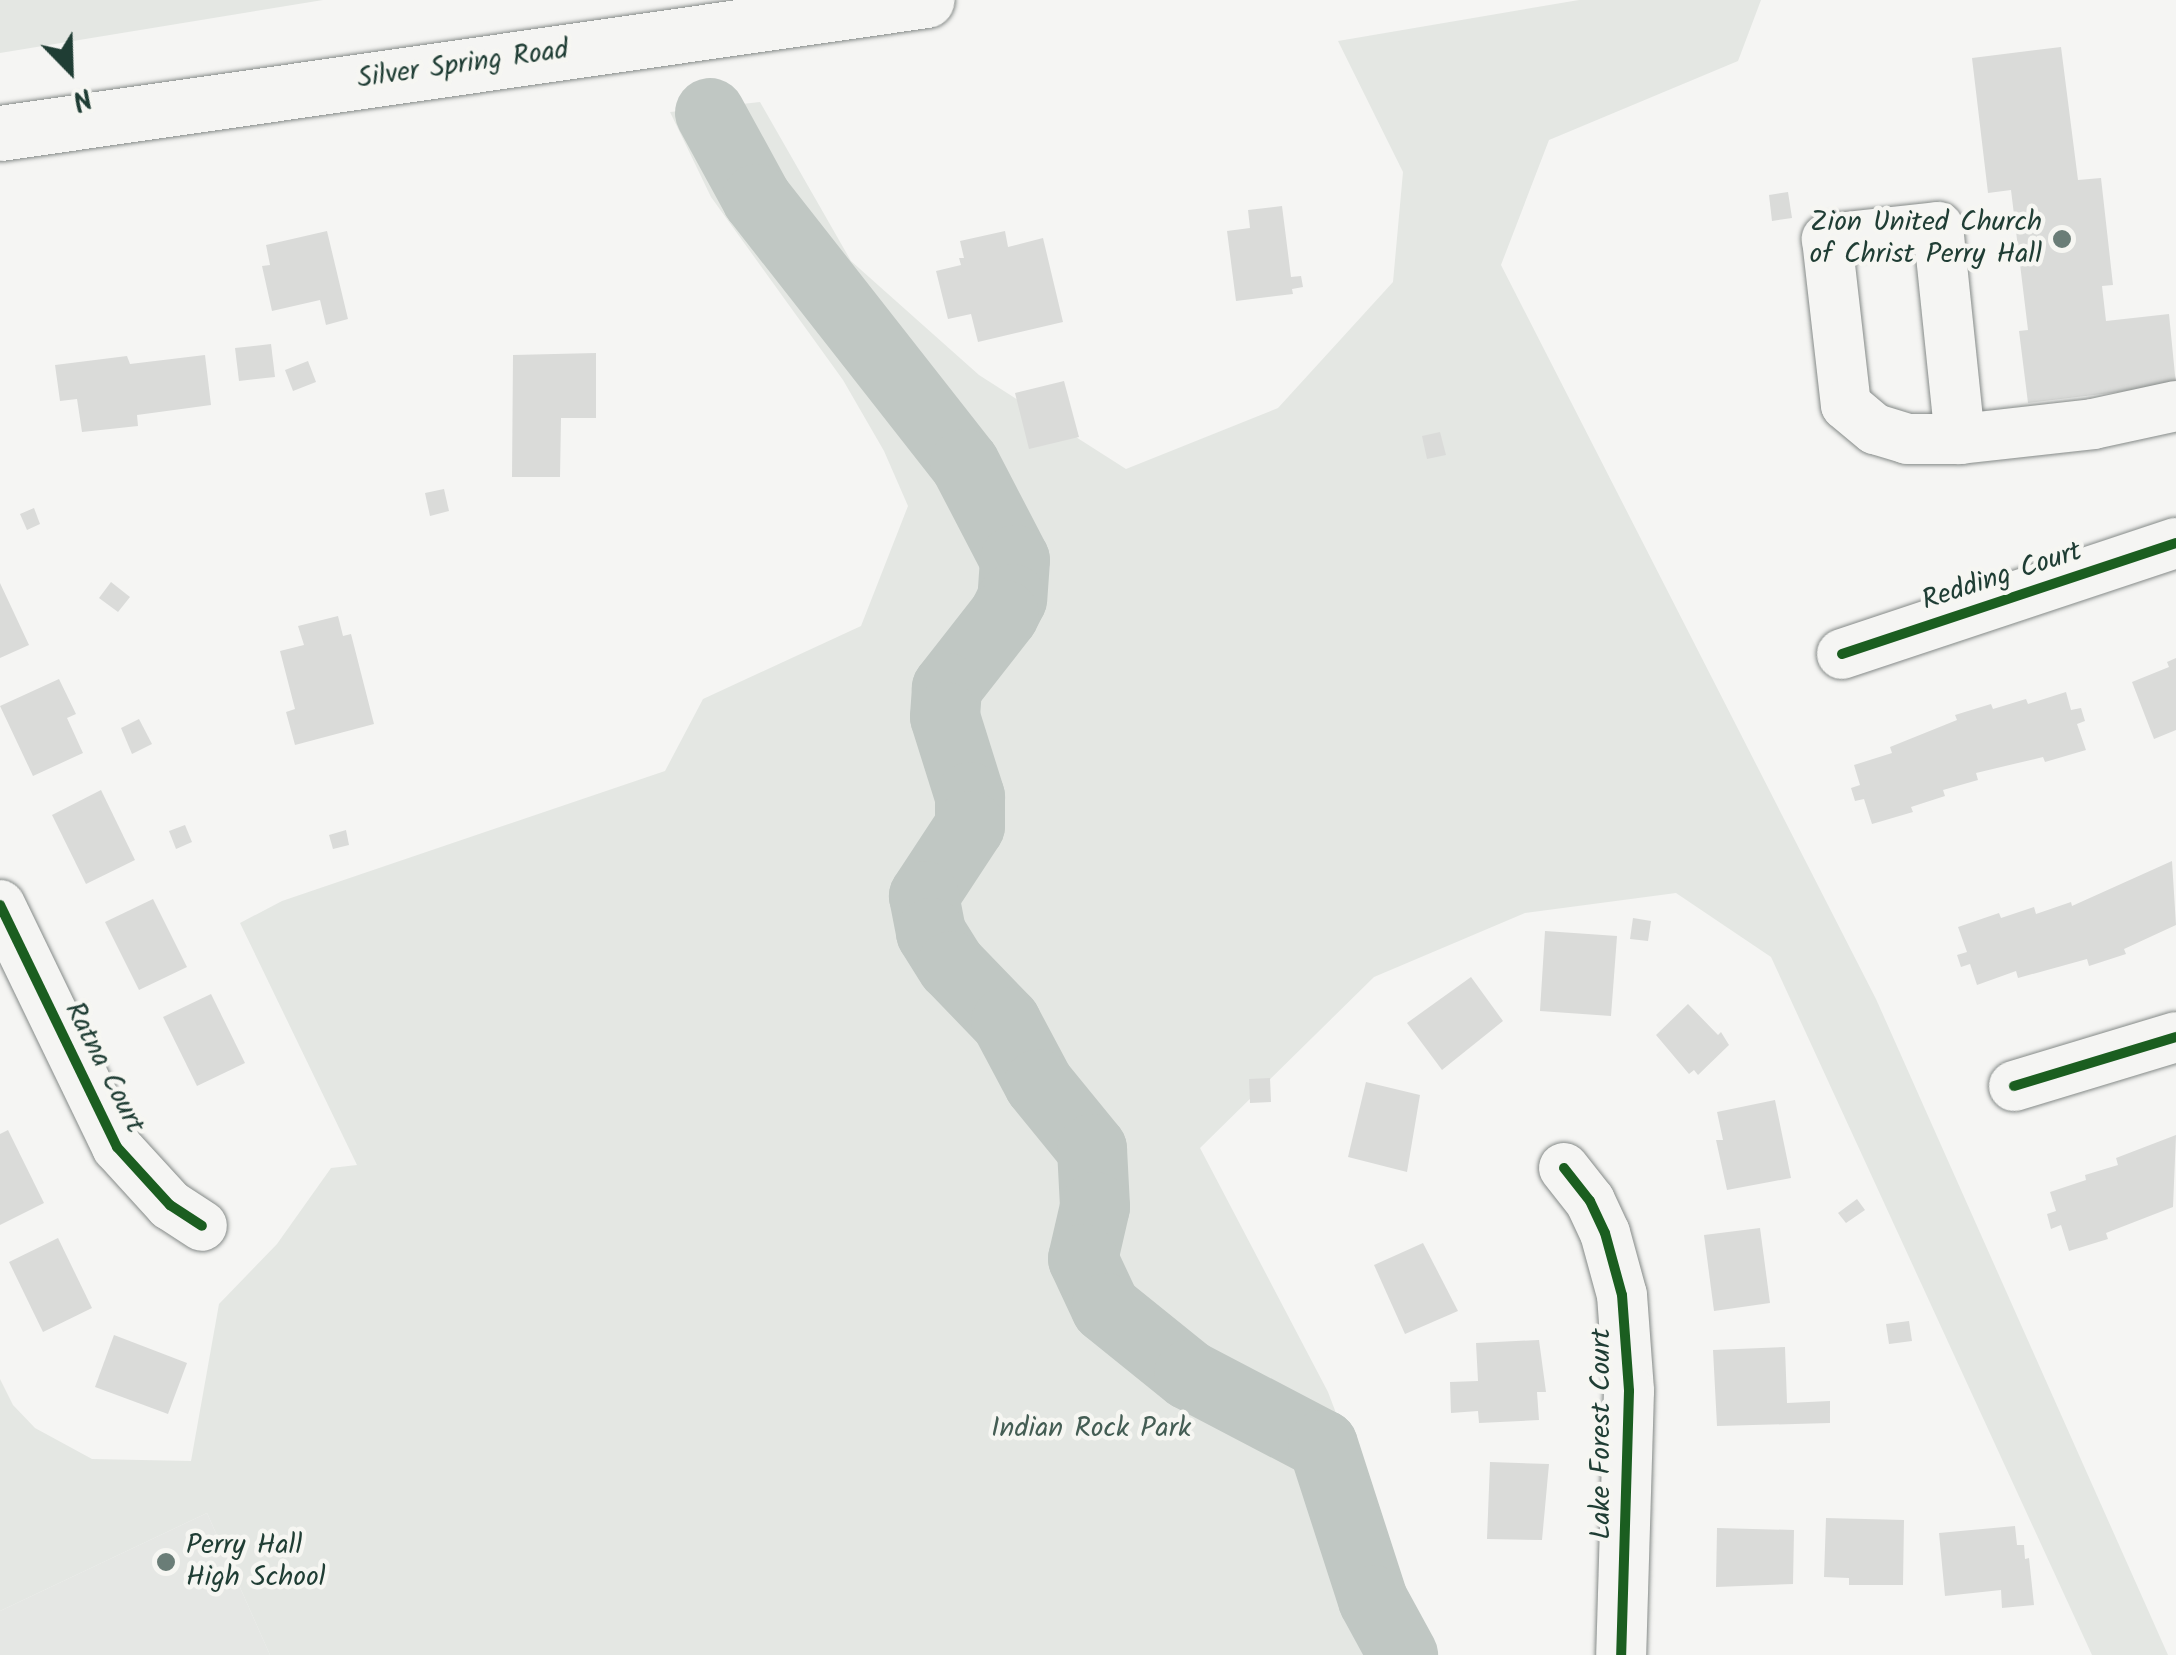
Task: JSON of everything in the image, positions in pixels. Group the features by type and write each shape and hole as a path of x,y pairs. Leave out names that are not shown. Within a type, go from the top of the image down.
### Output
{"main road":[{"name":"Silver Spring Road","path":"0,133 796,8 926,0"}],"street":[{"path":"1960,440 2093,424 2176,406"},
{"name":"Redding Court","path":"1842,654 2176,543"},
{"name":"Ratna Court","path":"0,905 117,1147 170,1205 202,1226"},
{"path":"2014,1086 2176,1036"},
{"name":"Lake Forest Court","path":"1564,1168 1590,1201 1605,1233 1622,1295 1629,1391 1621,1655"}],"shaded area":[{"name":"Perry Hall High School","path":"207,1513 270,1655 0,1655 0,1611"}],"green space":[{"path":"0,0 323,0 0,53"},
{"name":"Indian Rock Park","path":"1579,0 1761,0 1738,61 1549,140 1501,265 1876,999 2168,1655 2092,1655 1771,957 1676,893 1525,913 1374,977 1200,1148 1328,1392 1428,1655 270,1655 207,1513 0,1611 0,1379 13,1405 35,1428 92,1459 191,1461 219,1304 277,1244 331,1168 357,1165 240,923 282,901 665,771 703,699 861,626 908,506 884,451 843,380 711,197 670,112 760,102 851,261 979,375 1126,469 1278,408 1393,282 1403,172 1338,41"}],"building":[{"name":"Zion United Church of Christ Perry Hall","path":"2061,47 2078,180 2101,178 2113,285 2102,286 2106,321 2169,314 2176,385 2028,403 2019,331 2028,330 2011,190 1988,193 1972,58"},
{"path":"1788,192 1792,218 1772,221 1769,195"},
{"path":"1282,206 1291,277 1301,276 1303,287 1292,289 1293,294 1236,301 1227,231 1250,228 1248,210"},
{"path":"327,231 348,319 326,325 320,300 272,311 262,266 270,265 266,245"},
{"path":"1005,231 1008,247 1043,238 1063,322 978,342 971,314 948,319 936,271 961,265 959,258 964,258 960,241"},
{"path":"271,344 275,377 239,381 235,348"},
{"path":"596,353 596,418 561,418 560,477 512,477 513,355"},
{"path":"205,355 211,405 137,415 138,426 82,432 77,399 60,401 55,365 127,356 130,364"},
{"path":"308,361 316,382 293,391 285,370"},
{"path":"1064,381 1079,437 1029,449 1015,393"},
{"path":"1440,432 1446,455 1427,459 1422,436"},
{"path":"444,489 449,511 430,516 425,493"},
{"path":"34,508 40,524 27,530 20,514"},
{"path":"111,582 130,597 118,612 99,598"},
{"path":"0,583 29,645 0,658"},
{"path":"338,616 343,636 351,634 374,724 295,745 286,712 295,709 280,651 304,645 298,626"},
{"path":"2176,658 2176,730 2154,739 2132,682 2169,667 2167,662"},
{"path":"59,679 76,714 67,718 83,753 33,776 0,706"},
{"path":"2066,692 2071,710 2081,708 2085,721 2077,724 2086,750 2045,762 2043,757 1976,773 1978,780 1943,790 1945,796 1911,807 1913,812 1872,824 1864,799 1855,801 1851,788 1860,785 1854,765 1892,753 1890,747 1957,720 1955,715 1991,704 1993,709 2026,699 2028,704"},
{"path":"139,719 152,744 132,754 121,728"},
{"path":"101,790 135,860 86,884 52,815"},
{"path":"185,825 192,842 176,849 169,831"},
{"path":"346,830 349,845 333,849 329,835"},
{"path":"2172,861 2176,925 2124,949 2126,954 2089,966 2087,959 2018,978 2016,971 1977,985 1970,964 1961,967 1957,955 1967,952 1958,927 1999,913 2001,918 2034,907 2036,914 2071,902 2072,906"},
{"path":"153,899 187,967 139,990 105,922"},
{"path":"1633,918 1651,921 1648,941 1630,939"},
{"path":"1545,931 1617,936 1611,1016 1540,1011"},
{"path":"1471,977 1503,1021 1442,1070 1407,1023"},
{"path":"211,994 245,1063 197,1086 163,1017"},
{"path":"1688,1004 1718,1035 1721,1032 1729,1045 1698,1075 1694,1070 1689,1074 1656,1035"},
{"path":"1270,1078 1271,1102 1250,1103 1249,1079"},
{"path":"1366,1082 1420,1095 1407,1172 1348,1157"},
{"path":"1775,1100 1791,1178 1727,1190 1716,1140 1723,1140 1717,1112"},
{"path":"8,1130 44,1203 0,1225 0,1134"},
{"path":"2176,1135 2173,1207 2106,1233 2108,1239 2069,1251 2061,1225 2051,1229 2047,1214 2056,1211 2050,1192 2086,1180 2085,1175 2118,1165 2116,1158"},
{"path":"1857,1199 1865,1210 1846,1223 1838,1213"},
{"path":"1760,1228 1770,1303 1714,1311 1704,1235"},
{"path":"58,1238 92,1308 43,1332 9,1262"},
{"path":"1423,1243 1458,1311 1405,1334 1374,1265"},
{"path":"1909,1321 1912,1341 1889,1344 1886,1324"},
{"path":"114,1335 187,1363 168,1414 95,1387"},
{"path":"1539,1340 1546,1392 1537,1392 1539,1420 1479,1423 1478,1411 1451,1413 1450,1382 1478,1381 1476,1343"},
{"path":"1785,1347 1787,1403 1830,1401 1830,1423 1717,1426 1713,1350"},
{"path":"1490,1462 1549,1464 1542,1540 1487,1539"},
{"path":"1826,1518 1904,1520 1903,1585 1849,1585 1849,1578 1824,1577"},
{"path":"2015,1526 2017,1545 2024,1545 2025,1559 2029,1558 2034,1605 2002,1608 2001,1590 1945,1596 1939,1533"},
{"path":"1717,1528 1794,1530 1793,1584 1716,1587"}],"waterway":[{"path":"710,113 757,199 965,464 1015,560 1012,599 1004,615 947,688 945,717 970,797 970,826 924,896 931,933 952,966 1006,1022 1039,1084 1092,1149 1095,1207 1083,1259 1106,1308 1189,1375 1323,1445 1373,1600 1403,1655"}],"cycle path":[{"path":"1842,654 2176,543"},
{"path":"0,905 117,1147 170,1205 202,1226"},
{"path":"2014,1086 2176,1037"},
{"path":"1564,1168 1590,1201 1605,1233 1622,1295 1629,1391 1621,1655"}],"place":[{"name":"Zion United Church of Christ Perry Hall","path":"2062,239"},
{"name":"Perry Hall High School","path":"166,1562"}]}
